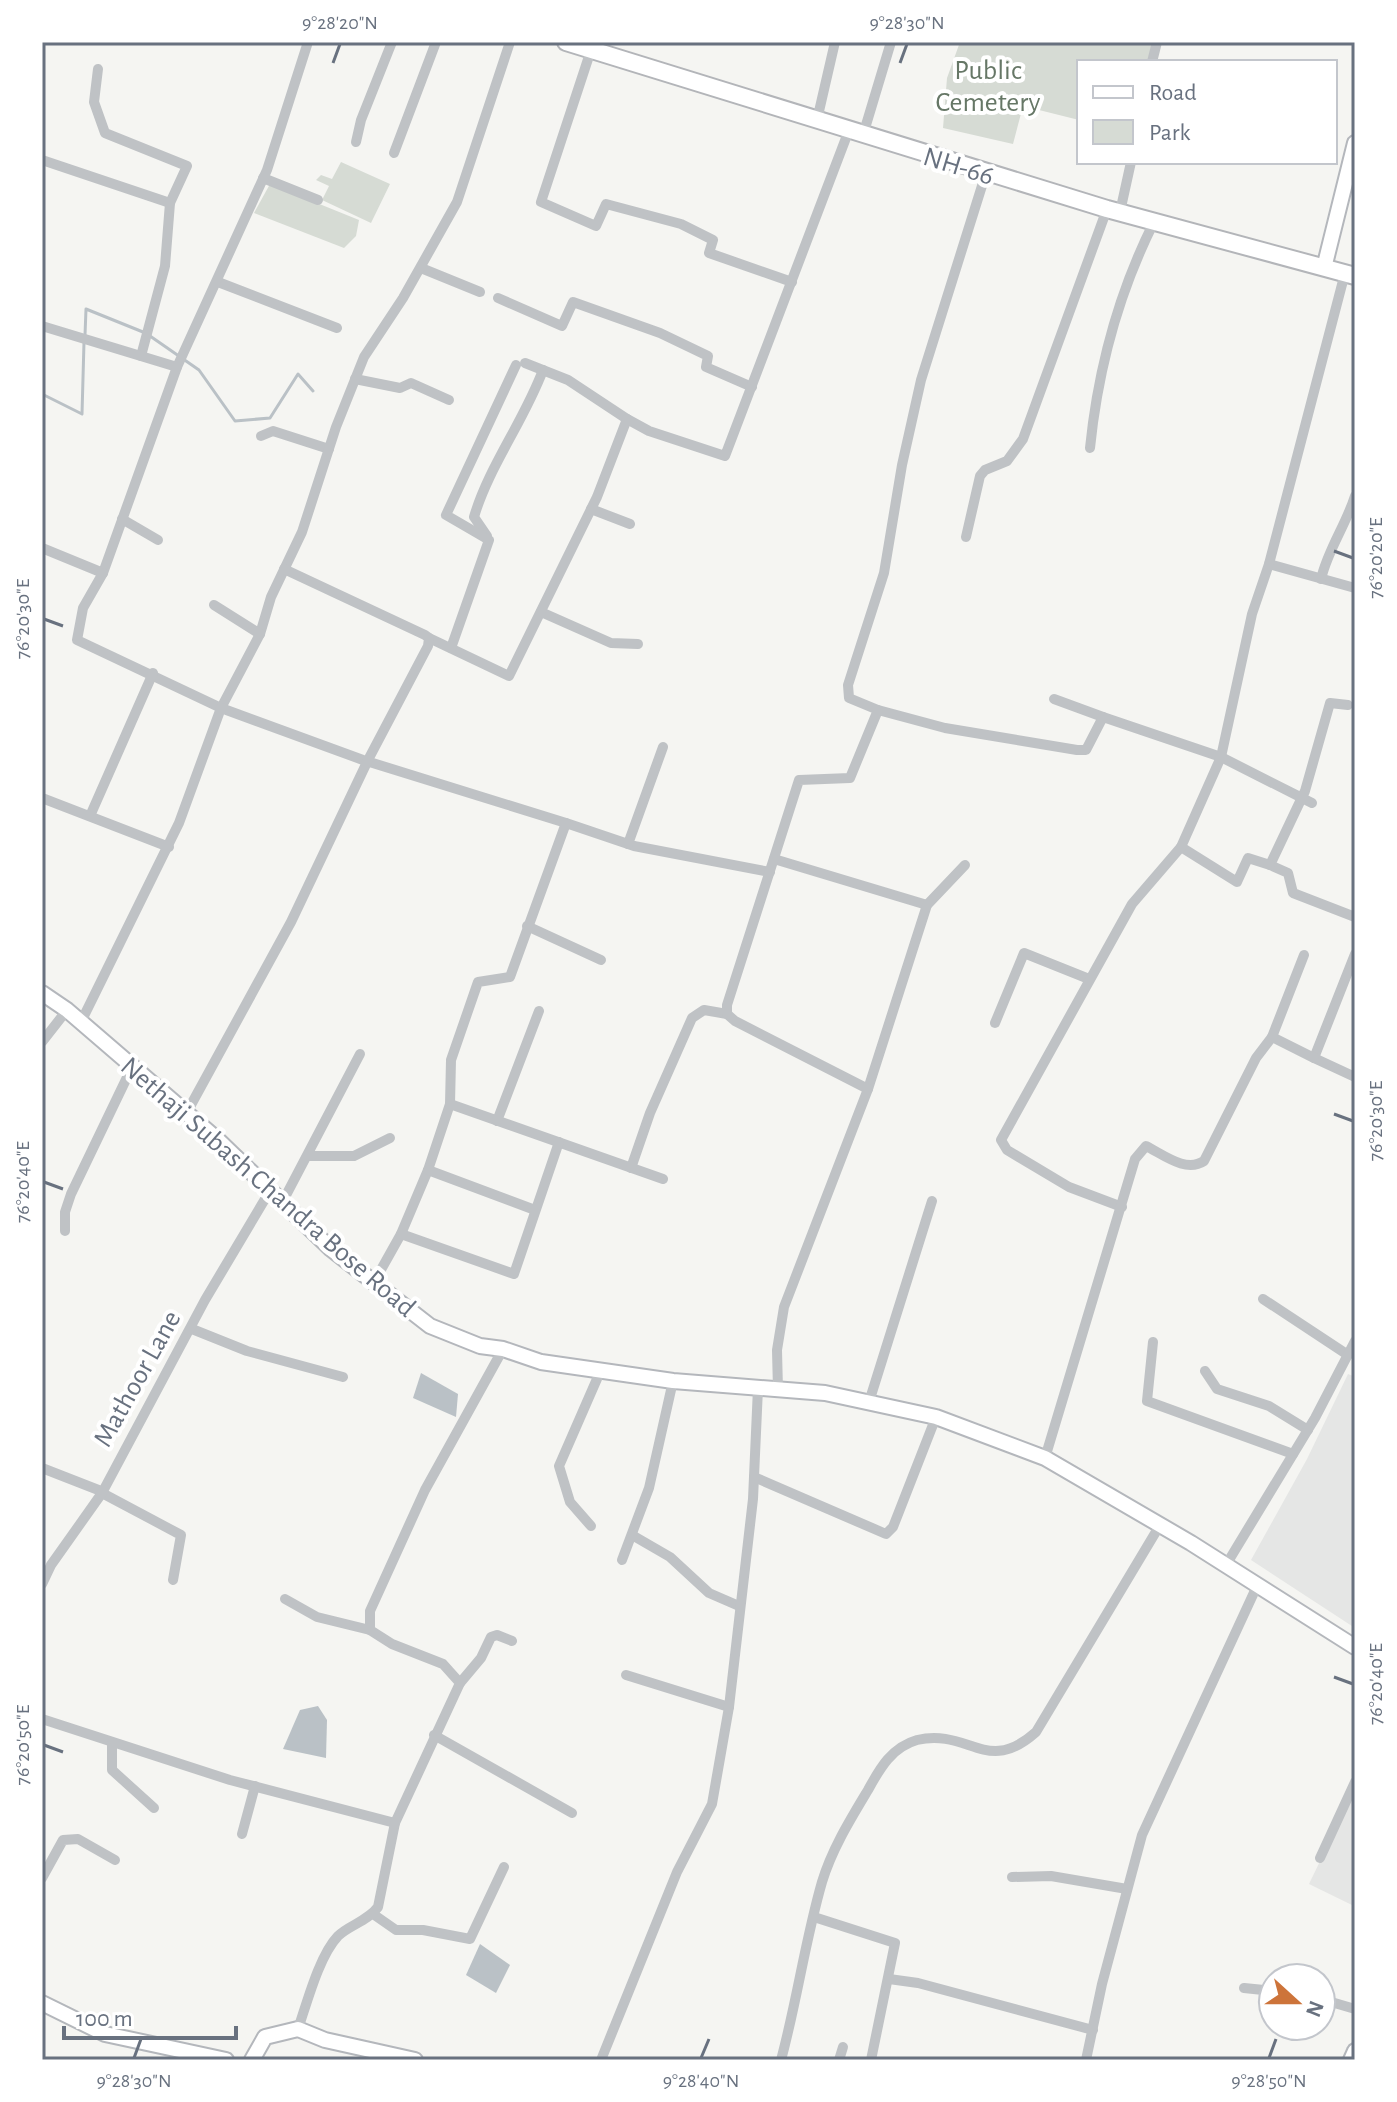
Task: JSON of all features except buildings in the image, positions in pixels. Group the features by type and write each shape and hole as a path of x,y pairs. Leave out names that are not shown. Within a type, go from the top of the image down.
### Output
{"main road":[{"name":"NH-66","path":"566,42 986,173 1350,275"},
{"path":"1324,268 1355,143"},
{"name":"Nethaji Subash Chandra Bose Road","path":"42,993 67,1010 186,1114 373,1284 430,1326 480,1346 503,1349 541,1362 673,1381 825,1393 936,1417 1045,1458 1226,1565 1355,1647"},
{"path":"42,2003 105,2034 226,2060"},
{"path":"252,2060 265,2037 298,2029 325,2040 415,2060"},
{"path":"1351,2060 1355,2051"}],"street":[{"path":"308,42 263,178 177,367 103,573 83,608 77,640 153,673 221,708 368,760 628,844 770,872"},
{"path":"356,142 361,120 392,42"},
{"path":"394,153 436,42"},
{"path":"81,1022 169,847 221,708 260,634 284,569 302,532 355,379 369,349 421,268 457,202 510,42"},
{"path":"817,120 835,42"},
{"path":"489,540 446,515 520,364 568,380 649,431 725,456 792,282 891,42"},
{"path":"591,50 541,202 596,226 606,204 681,224 713,240 709,253 792,282"},
{"path":"98,69 94,102 105,133 187,166 170,203 165,266 141,356"},
{"path":"42,160 170,203"},
{"path":"966,537 980,476 985,470 1007,461 1023,439 1130,164"},
{"path":"986,173 921,380 902,465 884,573 848,685 849,698 878,710 945,728 1077,750 1086,750 1103,717"},
{"path":"263,178 318,200"},
{"path":"1090,448 1095,400 1109,338 1128,281 1154,222"},
{"path":"421,268 480,292"},
{"path":"1122,1207 1069,1187 1007,1150 1001,1140 1132,904 1181,847 1221,757 1252,614 1269,564 1350,275"},
{"path":"218,282 337,328"},
{"path":"498,298 562,326 573,302 660,333 708,356 706,367 752,387"},
{"path":"42,326 177,367"},
{"path":"489,540 474,517 481,492 530,403 543,370"},
{"path":"355,379 400,388 411,383 449,400"},
{"path":"284,569 509,676 591,509 627,419"},
{"path":"261,436 273,431 329,449"},
{"path":"1321,579 1325,560 1348,518 1355,496"},
{"path":"591,509 630,524"},
{"path":"122,519 158,540"},
{"path":"451,648 489,540"},
{"path":"42,548 103,573"},
{"path":"1269,564 1355,588"},
{"path":"214,605 260,634"},
{"path":"541,612 611,643 638,644"},
{"path":"186,1114 291,922 429,638"},
{"path":"90,816 153,673"},
{"path":"1054,699 1221,757 1307,800"},
{"path":"1270,865 1307,800 1330,703 1348,705"},
{"path":"727,1014 728,998 799,780 850,778 878,710"},
{"path":"628,844 663,747"},
{"path":"42,798 169,847"},
{"path":"373,1284 401,1234 428,1170 450,1104 451,1060 478,982 510,977 566,823"},
{"path":"1181,847 1237,882 1248,858 1270,865 1288,873 1293,893 1355,917"},
{"path":"774,859 927,905"},
{"path":"778,1390 777,1350 784,1307 868,1089 927,905 965,865"},
{"path":"527,926 601,960"},
{"path":"995,1023 1024,953 1089,979"},
{"path":"1314,1058 1355,954"},
{"path":"1045,1458 1135,1159 1146,1146 1184,1165 1197,1166 1204,1161 1256,1058 1272,1037 1304,955"},
{"path":"42,1042 67,1010"},
{"path":"631,1168 650,1113 692,1018 704,1010 727,1014 868,1089"},
{"path":"497,1121 539,1011"},
{"path":"1272,1037 1355,1077"},
{"path":"283,1201 360,1054"},
{"path":"65,1231 65,1212 71,1194 132,1067"},
{"path":"450,1104 663,1179"},
{"path":"309,1156 354,1156 390,1138"},
{"path":"401,1234 514,1274 559,1142"},
{"path":"428,1170 535,1210"},
{"name":"Mathoor Lane","path":"42,1584 102,1492 271,1189"},
{"path":"869,1402 932,1201"},
{"path":"1263,1299 1348,1355"},
{"path":"192,1329 247,1351 343,1377"},
{"path":"1226,1565 1308,1430 1355,1341"},
{"path":"1153,1342 1147,1401 1293,1454"},
{"path":"370,1630 370,1611 425,1490 503,1349"},
{"path":"1205,1371 1217,1389 1269,1406 1308,1430"},
{"path":"591,1526 570,1502 559,1466 600,1372"},
{"path":"622,1560 649,1488 673,1381"},
{"path":"601,2060 677,1872 707,1820 729,1707 754,1477 758,1388"},
{"path":"754,1477 886,1534 893,1527 936,1417"},
{"path":"42,1468 102,1492 181,1535 173,1580"},
{"path":"781,2060 814,1917 840,1838 879,1770 896,1748 916,1740 943,1737 986,1751 1019,1747 1036,1732 1160,1525"},
{"path":"632,1535 670,1557 709,1593 739,1606"},
{"path":"1086,2060 1142,1835 1257,1586"},
{"path":"285,1599 317,1617 370,1630 392,1644 443,1664 460,1683"},
{"path":"298,2029 312,1987 332,1944 339,1935 373,1914 382,1898 395,1823 434,1735 448,1715 460,1683 481,1658 491,1637 497,1635 512,1641"},
{"path":"626,1675 729,1707"},
{"path":"42,1719 255,1786 395,1823"},
{"path":"434,1735 572,1813"},
{"path":"112,1743 112,1770 154,1808"},
{"path":"1320,1858 1355,1782"},
{"path":"242,1834 255,1786"},
{"path":"42,1878 63,1840 78,1839 115,1860"},
{"path":"373,1914 396,1930 423,1930 470,1939 504,1867"},
{"path":"1012,1877 1051,1876 1127,1889"},
{"path":"814,1917 895,1943 871,2060"},
{"path":"889,1979 918,1983 1093,2030"},
{"path":"1244,1988 1257,1989"},
{"path":"839,2060 843,2047"}],"shaded area":[{"path":"1355,1372 1355,1628 1251,1560 1307,1459 1348,1374 1353,1376"},
{"path":"421,1373 458,1394 456,1417 413,1398"},
{"path":"318,1706 327,1720 326,1758 283,1749 300,1710"},
{"path":"1355,1789 1355,1904 1354,1906 1309,1884"},
{"path":"480,1944 510,1965 496,1993 466,1975"}],"green space":[{"name":"Public Cemetery","path":"960,42 1154,42 1150,60 1077,60 1077,120 1023,106 1013,144 943,128 947,78"},
{"path":"341,162 390,184 371,223 322,200 329,186 316,180 321,175 332,179"},
{"path":"270,184 359,220 356,236 344,248 254,213"}],"waterway":[{"path":"85,335 86,309 143,332"},
{"path":"150,336 199,370 235,421 270,418 298,374 313,391"},
{"path":"42,394 82,414 84,342"}]}
